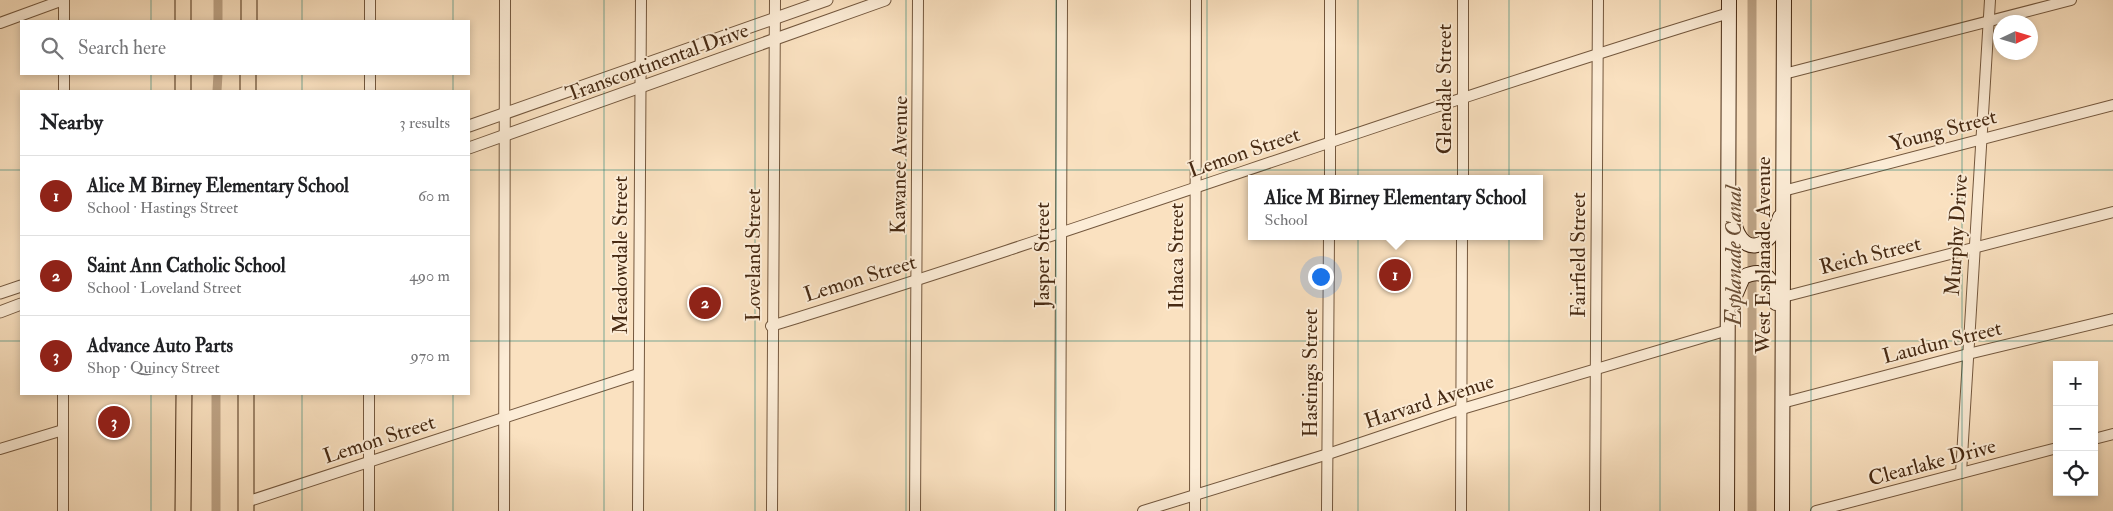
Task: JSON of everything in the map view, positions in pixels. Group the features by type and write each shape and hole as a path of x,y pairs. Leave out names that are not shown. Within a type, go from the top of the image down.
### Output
{"main road":[{"path":"182,0 182,20"},
{"path":"249,0 249,20"},
{"name":"West Esplanade Avenue","path":"1782,511 1784,0"},
{"name":"West Esplanade Avenue","path":"1727,511 1729,6"},
{"path":"183,75 183,90"},
{"path":"248,75 248,90"},
{"path":"1728,189 1735,229 1747,243 1762,245 1769,240 1777,227 1783,205"},
{"path":"1728,323 1738,286 1743,277 1753,273 1766,275 1775,290 1776,355 1782,375"},
{"path":"183,511 184,395"},
{"path":"246,395 246,507"}],"street":[{"path":"0,23 64,0 64,20"},
{"path":"370,0 370,20"},
{"path":"504,511 505,0"},
{"name":"Meadowdale Street","path":"638,511 641,0"},
{"name":"Loveland Street","path":"772,511 774,0"},
{"name":"Transcontinental Drive","path":"470,126 827,0"},
{"name":"Transcontinental Drive","path":"470,148 885,0"},
{"name":"Kawanee Avenue","path":"915,511 918,0"},
{"name":"Jasper Street","path":"1060,511 1062,0"},
{"name":"Ithaca Street","path":"1194,511 1196,0"},
{"path":"1330,0 1330,175"},
{"name":"Glendale Street","path":"1462,175 1463,0"},
{"name":"Fairfield Street","path":"1595,511 1598,0"},
{"name":"Murphy Drive","path":"1961,473 1990,0"},
{"path":"1784,74 2070,0"},
{"name":"Lemon Street","path":"772,326 916,281 1463,97 1598,54 1729,6"},
{"path":"64,75 64,90"},
{"path":"370,75 370,90"},
{"name":"Young Street","path":"1783,191 2113,104"},
{"name":"Reich Street","path":"1783,298 2113,212"},
{"name":"Hastings Street","path":"1327,511 1329,240"},
{"path":"1462,240 1462,511"},
{"path":"0,294 18,287"},
{"path":"0,312 20,304"},
{"name":"Laudun Street","path":"1782,403 1968,354 2113,319"},
{"name":"Harvard Avenue","path":"1143,511 1328,454 1728,323"},
{"name":"Lemon Street","path":"246,507 369,463 638,374"},
{"path":"63,395 63,511"},
{"path":"369,395 369,511"},
{"path":"0,449 63,430"},
{"path":"2098,437 2113,434"},
{"name":"Clearlake Drive","path":"1816,511 2053,449"}],"waterway":[{"path":"218,0 218,20"},
{"name":"Esplanade Canal","path":"1752,0 1752,511"},
{"path":"217,90 218,75"},
{"path":"216,395 216,511"}],"place":[{"name":"Alice M Birney Elementary School","path":"1395,275"},
{"name":"Saint Ann Catholic School","path":"705,303"},
{"name":"Advance Auto Parts","path":"114,422"}]}
